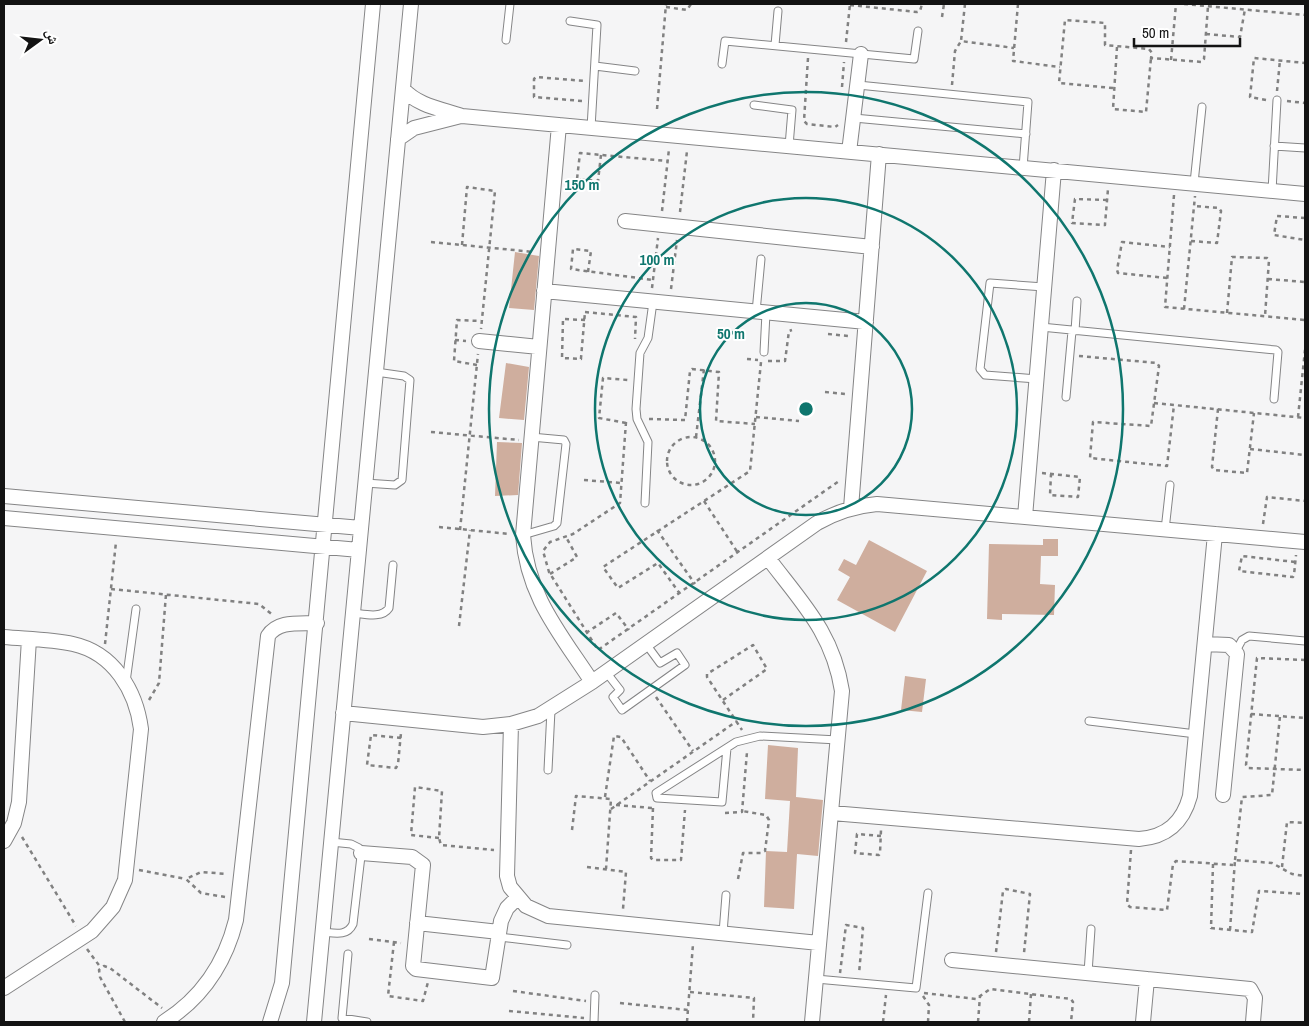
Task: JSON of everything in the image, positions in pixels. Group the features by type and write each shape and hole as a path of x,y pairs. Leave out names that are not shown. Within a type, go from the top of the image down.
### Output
{"street":[{"path":"270,1022 282,983 324,547 372,4"},
{"path":"314,1022 412,4"},
{"path":"849,152 862,54"},
{"path":"403,89 409,96 422,103 462,116 1305,194"},
{"path":"398,139 414,128 462,116"},
{"path":"559,125 523,536 527,567 538,597 592,682"},
{"path":"851,508 879,154"},
{"path":"1025,517 1054,170"},
{"path":"625,221 872,247"},
{"path":"544,291 866,322"},
{"path":"480,341 539,347"},
{"path":"4,496 361,528"},
{"path":"343,713 483,727 511,724 551,710 817,523 851,508 877,504 1301,542"},
{"path":"4,518 359,550"},
{"path":"832,813 1132,839 1152,838 1163,834 1181,818 1190,796 1215,534"},
{"path":"768,558 824,633 833,651 842,691 812,1022"},
{"path":"168,1019 198,994 218,967 232,936 241,876 267,641 270,632 282,625 317,623"},
{"path":"4,637 73,644 103,658 126,682 139,713 141,730 128,868 121,893 104,920 81,939 4,988"},
{"path":"4,841 14,822 19,802 29,640"},
{"path":"1205,644 1229,645 1236,651 1223,796"},
{"path":"511,724 506,851 507,876 517,898 526,906 548,916 819,943"},
{"path":"361,854 412,856 420,861 424,870 413,967 429,971 492,978 503,914 517,898"},
{"path":"417,923 499,935"},
{"path":"952,960 1250,989 1255,998 1253,1022"},
{"path":"1143,1022 1147,979"}],"lane":[{"path":"506,40 510,4"},
{"path":"775,46 778,11"},
{"path":"570,21 597,25 591,128"},
{"path":"722,64 725,41 915,59 918,32"},
{"path":"595,66 635,71"},
{"path":"858,85 1028,102 1023,168"},
{"path":"1272,190 1277,100"},
{"path":"754,105 792,110 789,146"},
{"path":"1195,183 1202,107"},
{"path":"854,118 1026,134"},
{"path":"1274,146 1305,148"},
{"path":"761,259 761,312 764,352"},
{"path":"1037,379 985,375 980,369 990,283 1044,286"},
{"path":"1066,397 1077,301"},
{"path":"645,503 648,442 637,419 640,354 648,338 653,302"},
{"path":"1041,327 1276,350 1278,352 1274,399"},
{"path":"365,483 395,485 402,480 410,380 404,376 376,372"},
{"path":"523,536 554,526 557,523 566,444 564,440 531,439"},
{"path":"1165,530 1170,484"},
{"path":"353,613 379,615 387,612 393,565"},
{"path":"126,682 136,609"},
{"path":"1236,651 1242,640 1249,636 1305,641"},
{"path":"606,672 620,690 613,697 621,710 686,664 677,653 660,663 646,644"},
{"path":"548,770 551,710"},
{"path":"1088,721 1196,734"},
{"path":"727,748 722,802 657,798 656,793 727,748 748,737 839,740"},
{"path":"322,932 343,934 351,930 361,854 355,846 331,842"},
{"path":"816,979 912,988 917,986 928,894"},
{"path":"723,933 726,895"},
{"path":"1088,973 1091,929"},
{"path":"499,935 567,946"},
{"path":"348,954 342,1018 349,1021 367,1022"},
{"path":"594,1020 595,998"}],"path":[{"path":"657,109 666,6 687,10 691,4"},
{"path":"842,88 850,4 917,12 920,11 922,4"},
{"path":"942,17 944,4"},
{"path":"951,94 955,51 961,41 964,4"},
{"path":"1018,4 1014,62 1060,67"},
{"path":"1172,60 1176,4"},
{"path":"1184,4 1305,15"},
{"path":"1151,58 1203,61 1208,6"},
{"path":"1206,34 1240,37 1245,10"},
{"path":"1113,88 1060,83 1060,67 1066,20 1105,23 1105,44 1149,49 1152,53 1146,112 1113,109 1117,46"},
{"path":"961,41 1014,48"},
{"path":"809,49 804,121 807,124 836,127 839,124"},
{"path":"1305,63 1255,57 1252,60 1250,97 1253,99 1305,103"},
{"path":"1277,100 1280,60"},
{"path":"592,102 533,96 536,77 594,82"},
{"path":"601,155 598,181 577,179 579,153 668,161"},
{"path":"1107,200 1074,199 1072,223 1104,225 1107,200 1109,175"},
{"path":"1175,182 1165,307 1305,320"},
{"path":"1184,309 1195,183"},
{"path":"1191,241 1216,243 1218,241 1221,210 1194,206"},
{"path":"1305,218 1277,216 1274,235 1305,240"},
{"path":"431,242 547,253"},
{"path":"1167,278 1118,273 1117,270 1121,242 1170,247"},
{"path":"588,272 591,251 573,248 570,268 588,272 653,280"},
{"path":"1227,313 1233,256 1269,258 1265,316"},
{"path":"1268,279 1305,282"},
{"path":"585,320 563,319 562,358 581,359 585,320 585,312 587,295"},
{"path":"585,312 637,317 634,345"},
{"path":"477,365 454,361 457,320 481,321"},
{"path":"747,359 784,362 789,330 800,331"},
{"path":"819,333 850,336 850,347"},
{"path":"1298,417 1304,376 1305,350"},
{"path":"1070,355 1158,364 1150,427 1093,422 1089,458 1167,466 1174,405"},
{"path":"680,594 658,562 618,588 603,568 657,530 750,471 761,360"},
{"path":"637,419 685,420 690,371 692,369 704,369 719,372 716,421 755,424"},
{"path":"696,438 704,369"},
{"path":"629,389 631,371"},
{"path":"626,423 599,418 602,379 630,380"},
{"path":"846,403 847,384"},
{"path":"825,392 846,394"},
{"path":"1154,403 1305,418"},
{"path":"1218,409 1212,470 1246,473 1254,413"},
{"path":"627,414 618,504 566,537 550,542 545,546 543,557 550,574 596,649 600,650 629,630 837,483 840,479"},
{"path":"756,417 799,420"},
{"path":"431,432 531,439"},
{"path":"689,437 696,438 702,440 712,449 715,463 706,480 693,485 686,485 670,473 668,453 676,442 689,437"},
{"path":"1250,449 1305,455"},
{"path":"1029,471 1051,474 1080,478 1078,497 1050,495 1051,474"},
{"path":"584,480 621,483"},
{"path":"1262,538 1266,498 1305,500"},
{"path":"704,501 738,553"},
{"path":"440,527 523,536"},
{"path":"103,658 118,528"},
{"path":"459,626 470,530"},
{"path":"657,530 695,584"},
{"path":"550,574 576,557 566,537"},
{"path":"1295,562 1242,556 1239,570 1293,576 1301,542"},
{"path":"111,589 259,604 270,610 282,625"},
{"path":"139,713 159,683 166,594"},
{"path":"586,633 616,613 629,630"},
{"path":"723,700 767,669 753,645 707,674 723,700 736,721 748,737"},
{"path":"1305,660 1258,657 1246,766 1305,770"},
{"path":"650,690 693,751"},
{"path":"1251,714 1305,718"},
{"path":"1230,930 1233,865 1241,797 1272,796 1280,716"},
{"path":"401,738 372,734 367,765 396,768 401,738 403,719"},
{"path":"611,809 736,721"},
{"path":"605,798 614,736 621,738 650,781"},
{"path":"439,838 411,835 415,788 442,791 439,838 444,846 506,851"},
{"path":"572,830 576,796 611,799 606,869"},
{"path":"653,808 651,858 653,860 681,860 685,810"},
{"path":"738,879 743,853 761,853 765,851 769,820 766,815 742,811"},
{"path":"881,836 856,835 855,853 879,855 881,836 882,817"},
{"path":"14,822 81,939 101,968 100,977 125,1022"},
{"path":"1282,867 1287,822 1305,823"},
{"path":"1132,839 1127,904 1130,907 1167,910 1173,862 1233,865"},
{"path":"1235,860 1272,863 1292,874 1305,876"},
{"path":"1213,864 1210,927 1253,932 1259,891 1305,894"},
{"path":"587,867 626,873 622,924"},
{"path":"128,868 186,880 201,893 238,899"},
{"path":"186,880 201,872 241,876"},
{"path":"994,964 1004,891 1006,889 1030,894 1022,967"},
{"path":"839,981 845,926 854,926 863,928 858,983"},
{"path":"687,1022 694,930"},
{"path":"369,939 415,944"},
{"path":"394,942 389,997 424,1000 429,971"},
{"path":"101,968 110,968 168,1019"},
{"path":"883,1022 887,986"},
{"path":"928,1022 929,1004 920,992 973,998 980,996 990,989 1072,999 1071,1022"},
{"path":"513,991 595,998"},
{"path":"690,992 754,998 753,1022"},
{"path":"1029,1022 1031,994"},
{"path":"978,1022 980,996"},
{"path":"620,1002 688,1010"},
{"path":"509,1010 594,1020"}],"building":[{"path":"515,252 539,256 534,310 509,308"},
{"path":"506,363 529,367 524,420 499,418"},
{"path":"497,442 522,443 518,495 495,496"},
{"path":"1043,539 1058,539 1058,556 1041,556 1040,584 1055,585 1054,615 1002,614 1002,620 987,619 989,544 1043,545"},
{"path":"869,540 927,571 895,632 837,600 850,577 838,570 844,559 856,565"},
{"path":"905,676 926,679 922,712 901,710"},
{"path":"768,745 798,748 796,797 823,800 818,856 797,854 794,909 764,907 766,851 787,852 790,801 765,799"}]}
